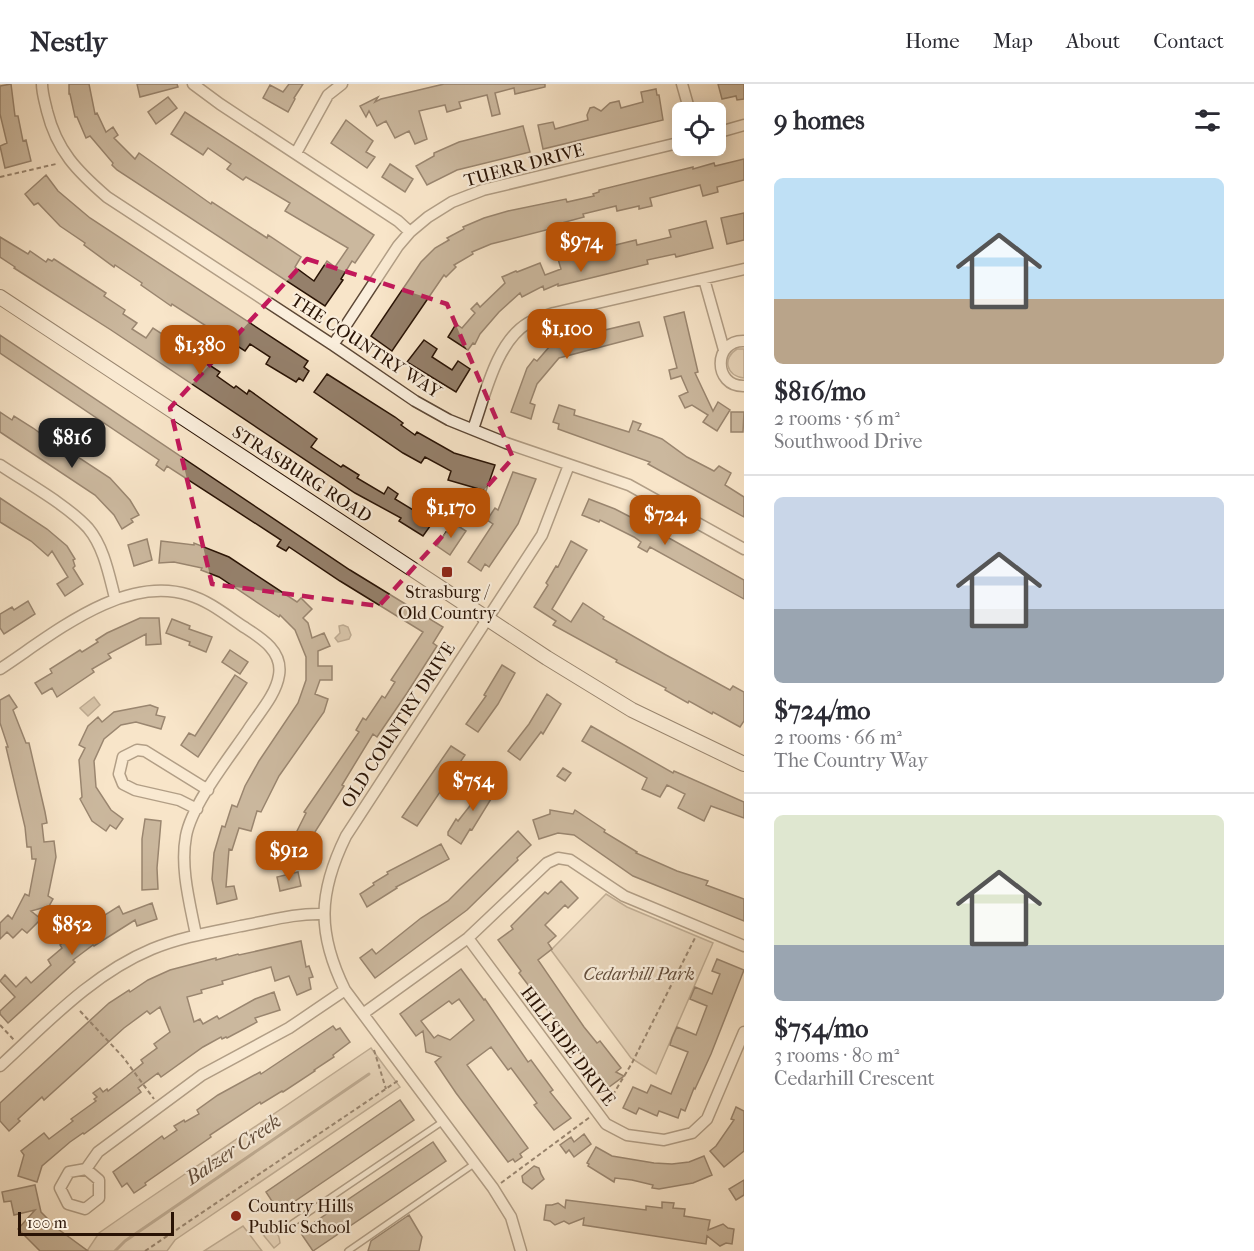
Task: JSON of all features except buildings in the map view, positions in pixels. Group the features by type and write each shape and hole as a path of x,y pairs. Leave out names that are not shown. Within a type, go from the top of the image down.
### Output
{"street":[{"name":"THE COUNTRY WAY","path":"42,84 54,133 68,158 81,175 107,197 415,401 450,420 629,485 744,549"},
{"path":"193,84 212,99 398,221 410,232"},
{"path":"296,153 328,96 342,84"},
{"path":"682,84 687,102"},
{"path":"726,130 744,125"},
{"name":"TUERR DRIVE","path":"333,345 410,232 452,202 483,190 672,144"},
{"path":"473,429 496,365 508,340 527,324 554,313 744,269"},
{"path":"704,279 724,350"},
{"name":"STRASBURG ROAD","path":"0,297 547,658 632,710 744,764"},
{"path":"744,341 730,344 720,359 720,368 724,377 731,383 744,386"},
{"path":"0,465 70,512 89,529 102,552 115,598"},
{"name":"OLD COUNTRY DRIVE","path":"521,1251 511,1217 494,1188 442,1122 345,990 335,970 328,947 323,914 325,895 334,860 346,836 542,535 569,465"},
{"path":"0,669 75,620 115,598 135,592 163,590 188,595 210,604 266,641 280,667 275,689 208,790 186,836 185,879 196,935"},
{"path":"197,809 179,800 135,790 123,784 118,774 123,757 137,750 145,751 208,790"},
{"path":"364,1013 468,938 547,863 558,858 570,860 624,896 744,946"},
{"path":"0,1066 77,994 114,969 153,949 196,935 305,914 323,914"},
{"name":"HILLSIDE DRIVE","path":"468,938 606,1124 627,1135 664,1140 692,1133 707,1119 744,1032"},
{"path":"86,1169 99,1152 202,1075 289,1028 345,990"}],"lane":[{"path":"284,1229 442,1122"},
{"path":"348,1251 474,1164"}],"path":[{"path":"0,177 56,164"},
{"path":"602,1109 607,1106 632,1063 700,928"},
{"path":"80,1011 123,1057 160,1107"},
{"path":"0,1025 21,1047"},
{"path":"374,1050 386,1089"},
{"path":"146,1251 408,1074"},
{"path":"494,1188 590,1116"}],"highlighted area":[{"path":"307,259 447,304 513,458 379,606 212,584 170,408"}],"green space":[{"path":"737,349 744,349 744,378 733,374 728,366 729,357"},
{"name":"Cedarhill Park","path":"606,894 627,907 713,943 656,1074 631,1058 551,950"},
{"path":"371,1048 400,1087 175,1240 167,1251 87,1251 99,1233"},
{"path":"265,1225 274,1229 279,1236 280,1243 274,1248 260,1231 260,1227"},
{"path":"243,1226 262,1251 204,1251"}],"shaded area":[{"path":"339,626 348,627 351,635 349,639 338,642 335,638 340,633"},
{"path":"94,697 100,705 88,716 80,708"}],"waterway":[{"name":"Balzer Creek","path":"115,1251 125,1241 369,1074"}],"place":[{"name":"Strasburg / Old Country","path":"447,572"},
{"name":"Country Hills Public School","path":"236,1216"}]}
